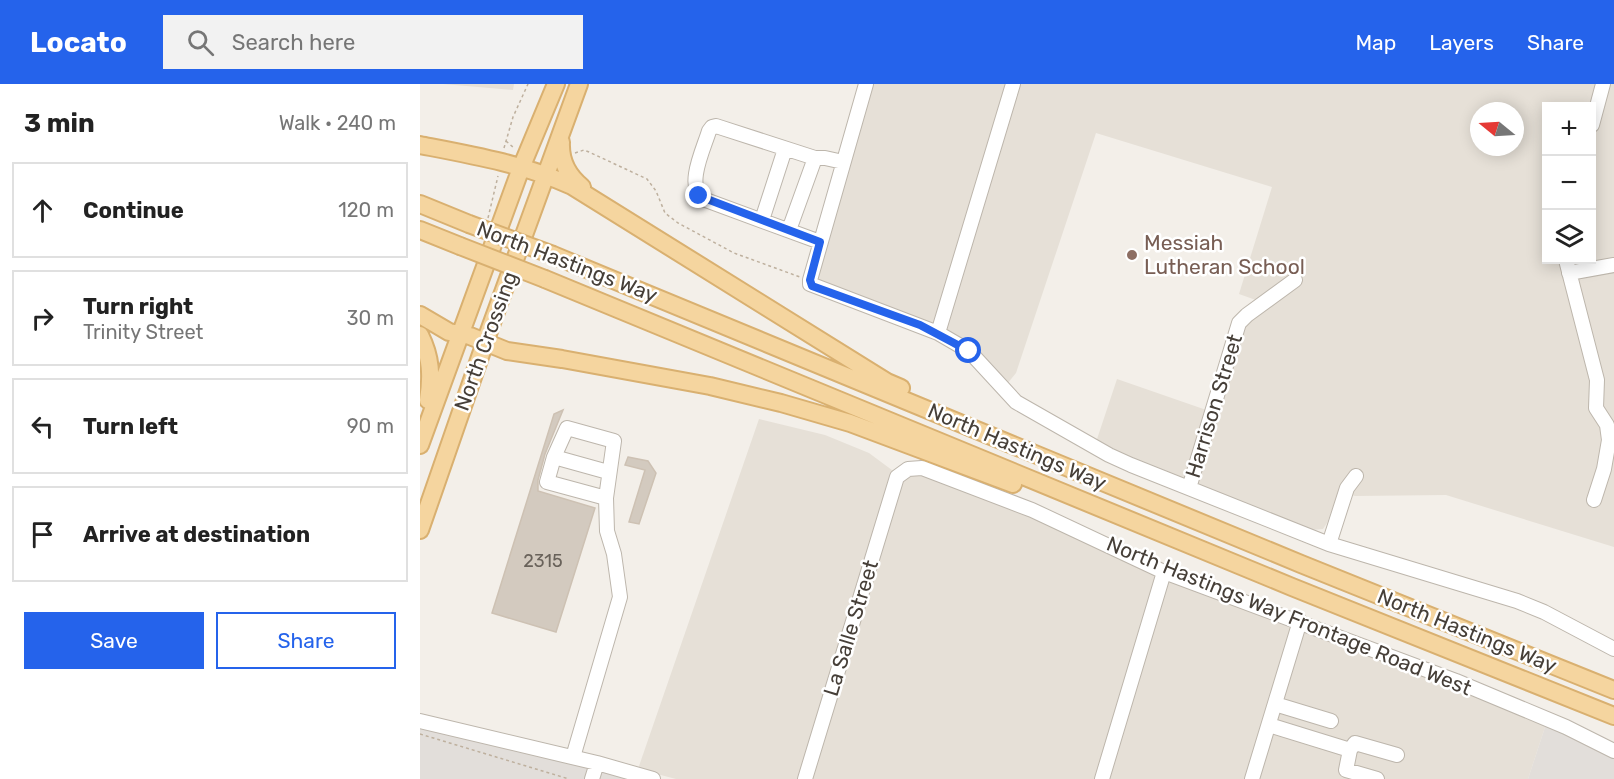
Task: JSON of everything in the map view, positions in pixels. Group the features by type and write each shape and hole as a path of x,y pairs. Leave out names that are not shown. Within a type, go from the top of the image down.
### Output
{"main road":[{"name":"North Crossing","path":"421,442 521,168 556,84"},
{"name":"North Crossing","path":"420,530 579,84"},
{"path":"561,133 561,156 569,174 576,183 603,205"},
{"path":"420,145 501,161 546,174 572,186 887,382 1102,483"},
{"name":"North Hastings Way","path":"420,204 553,255 1102,483 1614,690"},
{"name":"North Hastings Way","path":"420,230 545,279 1292,587 1614,716"},
{"path":"420,315 445,330 507,351 710,386 781,403 849,423 1292,587"},
{"path":"420,335 431,365 431,382 421,442"}],"street":[{"path":"866,84 820,242 810,280 812,286 938,333 969,351 1001,388 1029,410 1109,455 1329,544 1518,601 1614,649"},
{"path":"938,333 1013,84"},
{"path":"1596,110 1603,84"},
{"path":"820,242 699,196 695,189 698,165 709,131 716,126 815,158 843,162"},
{"path":"762,220 785,149"},
{"path":"789,231 815,158"},
{"path":"1594,500 1604,470 1609,440 1607,425 1596,408 1597,380 1567,266 1614,265"},
{"name":"Harrison Street","path":"1189,488 1239,323 1295,280"},
{"path":"573,757 620,597 614,554 607,531 608,472 614,441 567,428 554,457 547,482 606,498"},
{"path":"554,457 608,472"},
{"name":"North Hastings Way Frontage Road West","path":"897,477 908,469 922,468 1032,510 1164,572 1300,621 1467,686 1566,727 1614,751"},
{"path":"1329,544 1347,488 1356,476"},
{"name":"La Salle Street","path":"805,779 897,477"},
{"path":"1102,779 1164,572"},
{"path":"1252,779 1300,621"},
{"path":"1275,704 1331,721"},
{"path":"420,721 573,757 653,779"},
{"path":"1269,725 1350,750"},
{"path":"1377,779 1346,770 1350,750 1355,743 1397,754"},
{"path":"592,779 597,763"}],"path":[{"path":"506,141 514,148"},
{"path":"572,154 584,150 642,176 653,186 665,213 671,219 734,253 810,280"},
{"path":"420,734 569,779"}],"shaded area":[{"path":"443,84 514,84 513,90"},
{"path":"874,84 1614,84 1614,547 1446,495 1355,496 1339,491 1323,529 1310,530 1144,465 1096,442 1117,379 1215,413 1243,331 1248,322 1267,304 1239,294 1272,187 1096,133 1016,373 1007,384 981,353 954,334 919,318 820,282 817,276"},
{"path":"759,419 825,435 869,453 904,479 918,474 1013,510 1200,593 1427,675 1546,724 1528,779 676,779 638,769"},
{"path":"420,721 653,779 420,779"},
{"path":"1546,724 1614,755 1614,779 1528,779"}],"building":[{"path":"563,410 545,454 538,480 538,491 595,508 556,632 492,613 554,414"},
{"path":"628,457 648,461 656,473 639,524 629,522 645,470 625,465"}],"place":[{"name":"Messiah Lutheran School","path":"1132,255"}],"route":[{"path":"699,196 820,242 809,283 812,286 920,325 969,351"}]}
